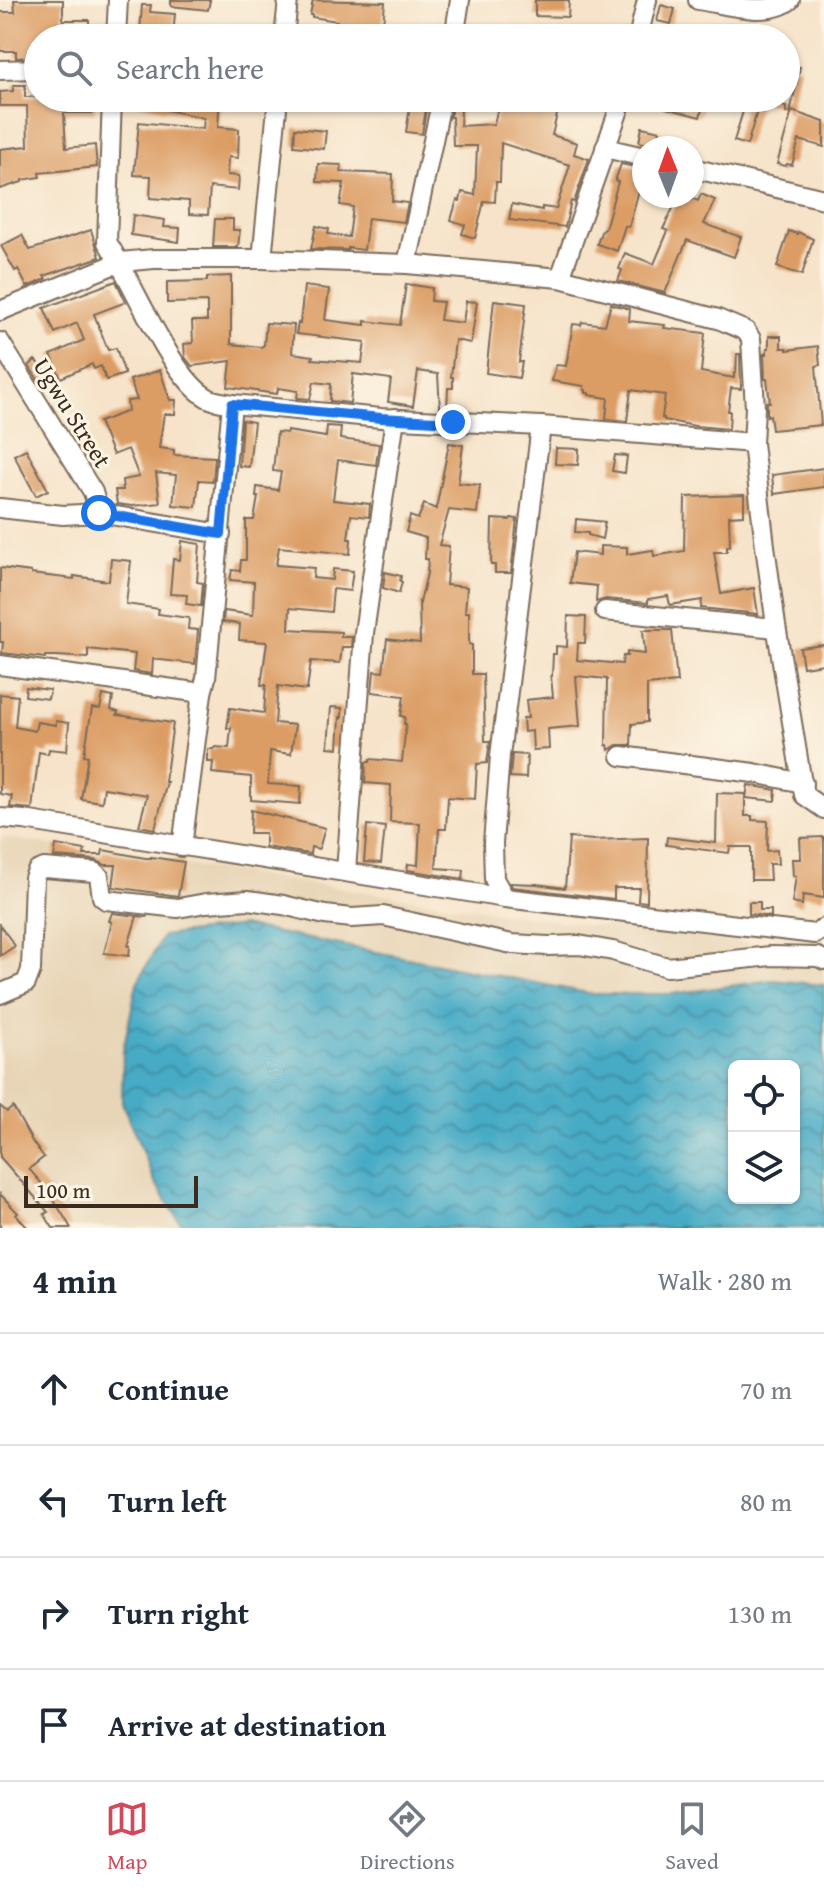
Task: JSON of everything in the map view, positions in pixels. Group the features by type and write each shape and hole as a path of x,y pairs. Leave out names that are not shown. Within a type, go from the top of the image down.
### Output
{"street":[{"path":"117,24 118,0"},
{"path":"285,24 288,0"},
{"path":"456,24 460,0"},
{"path":"641,24 647,0"},
{"path":"698,0 758,9 782,6 790,0"},
{"path":"0,70 24,69"},
{"path":"112,112 107,242 186,381 209,400 395,418 753,443"},
{"path":"262,259 277,112"},
{"path":"407,264 439,112"},
{"path":"560,278 618,112"},
{"path":"605,148 632,154"},
{"path":"704,171 824,199"},
{"path":"0,311 120,262 262,259 407,264 560,278 718,319 746,331 751,339 755,408 753,443 776,628 804,795 824,809"},
{"name":"Ugwu Street","path":"0,342 93,492 99,513"},
{"path":"182,847 206,678 232,404"},
{"path":"346,871 364,633 395,418"},
{"path":"505,898 494,879 493,843 500,756 541,426"},
{"path":"0,508 63,515 99,513 221,534"},
{"path":"605,611 776,628"},
{"path":"0,665 202,693"},
{"path":"621,756 754,773 803,783"},
{"path":"0,818 505,898 815,934 824,928"},
{"path":"0,994 26,983 31,970 34,878 37,871 44,868 94,872 99,876 102,897 106,900 178,908 248,900 325,915 352,918 383,916 512,944 579,945 613,951 667,967 771,956 818,957 824,960"}],"shaded area":[{"path":"0,837 573,923 765,945 824,963 824,1228 0,1228"}],"water":[{"path":"242,926 593,994 672,994 772,980 824,985 824,1228 184,1228 155,1182 122,1102 123,1051 137,983 163,936"}],"building":[{"path":"14,0 63,0 63,20 89,20 89,24 24,24 24,58 16,58 16,51 0,51 0,12 15,12"},
{"path":"171,0 210,0 208,10 171,6"},
{"path":"313,0 385,2 383,24 337,24 337,21 310,15"},
{"path":"535,0 569,0 568,17 535,16"},
{"path":"142,5 151,5 150,12 175,14 174,24 141,24"},
{"path":"661,5 675,9 671,24 657,21"},
{"path":"13,85 24,85 24,106 0,106 0,92 13,91"},
{"path":"27,112 94,112 64,113 66,148 95,145 97,167 39,173 40,177 0,189 0,149 28,146"},
{"path":"176,112 219,112 218,127 239,129 238,158 228,157 227,175 239,176 238,190 210,187 208,215 189,214 189,201 150,198 151,176 134,175 139,122 203,129 204,118"},
{"path":"409,112 426,112 422,134 406,132"},
{"path":"451,112 461,112 460,126 494,124 497,112 558,112 552,135 577,143 574,154 589,159 574,202 571,201 565,227 509,220 512,204 542,210 542,207 556,209 570,165 501,143 500,182 496,182 495,202 484,201 475,238 462,234 465,225 451,220 462,192 475,195 477,146 453,146"},
{"path":"681,112 701,112 700,117"},
{"path":"743,112 757,112 747,145 734,141"},
{"path":"792,112 824,122 824,147 799,140 792,165 777,164"},
{"path":"642,127 660,131 659,136 640,136"},
{"path":"295,128 326,131 324,149 294,146"},
{"path":"318,164 341,165 341,172 393,174 392,201 408,203 404,222 368,218 364,250 311,249 316,226 329,229 328,234 349,237 353,207 340,205 344,183 317,182"},
{"path":"621,164 632,166 634,208 617,251 597,244 605,229 618,182 615,181"},
{"path":"704,195 715,200 704,224 741,237 734,257 687,240 665,293 618,281 625,253 654,264 668,231 663,229 673,208 704,208"},
{"path":"133,215 165,220 164,227 180,228 179,242 131,235"},
{"path":"215,219 233,219 233,230 240,230 238,247 213,247"},
{"path":"91,230 100,257 44,276 46,279 27,287 1,246 22,235 30,250"},
{"path":"789,231 813,239 802,275 777,267"},
{"path":"231,276 231,344 261,347 264,345 266,323 294,325 292,353 313,356 312,359 362,363 365,342 296,334 304,286 329,289 325,320 365,325 365,321 400,325 406,284 432,288 431,301 443,302 440,320 463,323 466,301 477,302 471,343 455,340 451,377 453,388 448,388 447,409 440,409 438,374 418,371 413,406 388,402 391,379 353,374 350,403 330,401 331,384 314,382 310,399 297,398 298,391 278,388 277,394 228,387 231,361 192,366 185,357 184,344 193,343 192,321 207,321 207,302 167,303 167,282 207,281 207,277"},
{"path":"116,281 126,302 94,314 108,350 116,348 125,374 106,380 101,366 94,369 92,364 61,378 51,355 84,340 77,323 55,333 44,308"},
{"path":"494,300 526,304 519,378 486,373"},
{"path":"611,304 630,309 629,321 705,333 701,372 734,378 737,354 740,354 741,389 731,388 729,429 664,420 665,395 631,390 627,421 606,419 608,398 589,395 584,386 552,381 556,365 566,366 573,324 605,325"},
{"path":"769,336 781,336 781,348 787,350 818,346 820,365 816,366 821,425 772,430 770,415 767,416 767,402 770,402 764,354 769,348"},
{"path":"35,360 54,381 42,386 29,366"},
{"path":"160,370 170,400 176,400 175,414 164,414 159,448 174,450 174,455 215,457 213,481 199,480 196,507 173,505 176,475 156,473 160,503 117,504 115,490 123,490 122,480 139,477 128,449 113,455 99,422 128,411 127,401 137,400 130,380"},
{"path":"242,420 254,422 249,467 239,466"},
{"path":"327,426 341,427 340,439 379,444 376,465 338,460 333,500 370,504 369,517 351,515 350,554 279,547 276,565 314,568 313,578 332,580 333,569 353,571 350,591 333,589 331,612 290,608 289,629 341,632 341,637 352,637 351,647 342,647 340,663 311,661 307,690 278,686 275,723 295,725 291,754 270,751 268,784 301,786 300,804 251,800 251,777 212,773 213,762 208,762 208,749 229,748 231,728 227,728 230,708 264,713 266,685 261,685 267,642 239,640 240,624 223,622 224,611 253,615 254,582 230,580 232,570 240,571 241,560 246,560 246,520 254,520 257,487 278,490 281,472 273,471 277,432 326,437"},
{"path":"449,443 463,445 458,483 480,485 477,513 449,510 439,545 449,546 446,585 467,587 465,612 469,612 472,674 483,674 485,741 490,741 487,763 477,764 475,799 448,797 446,829 439,829 436,868 464,870 463,879 407,870 408,864 418,865 420,823 390,822 391,785 365,783 366,762 370,759 402,762 406,724 405,717 401,716 404,696 372,692 374,671 383,672 387,639 420,643 419,602 427,573 426,538 406,532 410,516 418,519 424,504 436,509"},
{"path":"556,448 579,449 578,465 555,464"},
{"path":"26,449 48,490 36,496 14,455"},
{"path":"615,455 627,456 625,473 612,471"},
{"path":"824,468 824,487 774,494 772,475"},
{"path":"744,495 744,515 729,516 730,546 727,546 727,552 714,552 721,594 754,588 758,614 701,608 702,600 670,605 668,596 648,599 648,603 606,599 596,602 597,586 570,583 574,552 600,555 600,546 627,547 627,554 653,550 654,556 684,551 685,497"},
{"path":"492,519 517,519 511,573 495,573 495,565 491,565"},
{"path":"576,519 605,522 602,539 575,532"},
{"path":"182,541 200,544 197,582 203,583 201,606 186,604 187,595 170,594 173,559 180,560"},
{"path":"111,559 131,561 126,604 159,609 158,614 189,618 188,629 198,630 195,664 153,659 152,674 133,671 135,654 88,649 88,658 45,658 2,653 0,568 109,581"},
{"path":"385,572 401,576 399,593 383,588"},
{"path":"568,616 586,617 585,643 578,643 577,660 622,664 627,652 645,654 643,630 672,630 677,682 647,685 647,722 632,724 631,745 617,745 609,750 606,745 607,679 576,676 580,726 548,729 549,749 533,750 532,731 524,732 523,718 528,718 526,700 553,697 553,654 556,654 556,646 567,647"},
{"path":"824,645 824,664 803,667 800,648"},
{"path":"26,687 50,690 48,699 25,696"},
{"path":"0,694 18,696 15,727 35,731 37,722 56,725 56,721 69,723 67,751 49,749 48,754 39,752 32,809 10,807 12,796 0,794"},
{"path":"103,695 113,697 111,710 118,712 117,715 173,723 167,782 155,829 139,826 147,795 104,788 102,802 81,799 92,708 100,709"},
{"path":"331,707 342,708 338,748 328,747"},
{"path":"512,754 527,755 526,778 510,777"},
{"path":"748,785 776,790 775,801 746,798"},
{"path":"717,793 745,794 745,816 752,816 752,820 768,821 767,851 777,850 778,864 769,864 770,880 751,880 751,847 730,847 729,853 666,845 667,837 716,843"},
{"path":"251,810 325,828 319,849 311,847 310,854 265,847 265,833 250,833"},
{"path":"367,825 385,827 381,863 364,862"},
{"path":"824,837 824,898 803,895 802,905 792,903 796,876 793,876 792,859 801,859 800,838"},
{"path":"569,838 648,838 647,902 638,901 639,888 614,888 614,899 512,887 510,883 565,888"},
{"path":"56,845 85,850 84,855 102,855 103,850 184,862 178,896 113,887 116,865 54,857"},
{"path":"749,902 760,902 760,910 771,910 771,917 749,914"},
{"path":"112,913 148,917 137,916 128,946 129,956 104,953"},
{"path":"0,925 15,946 0,956"},
{"path":"0,1106 7,1112 13,1107 44,1157 29,1169 49,1192 71,1228 53,1228 44,1214 48,1212 0,1157"},
{"path":"0,1194 18,1213 16,1215 28,1228 0,1228"}],"route":[{"path":"99,513 221,534 232,404 453,422"}]}
